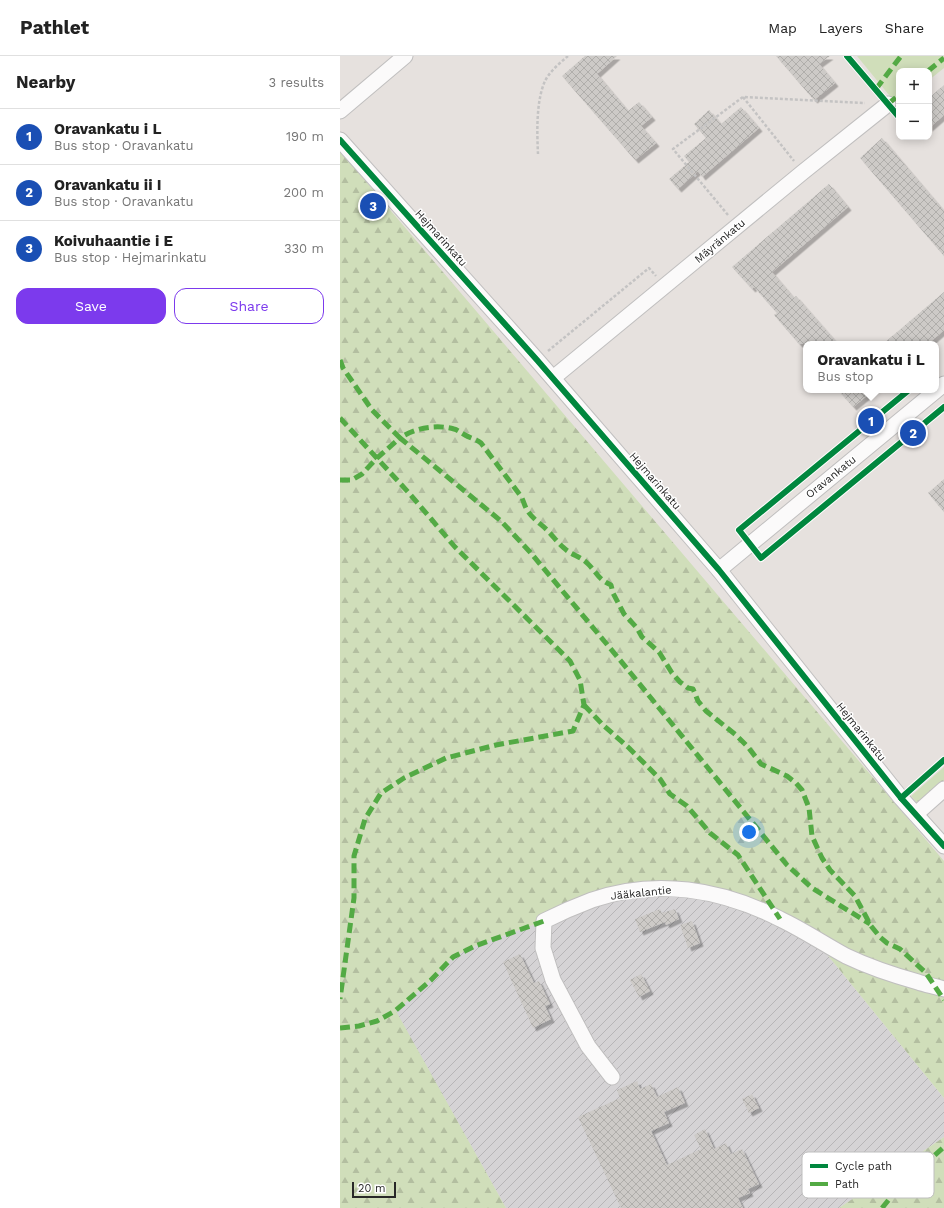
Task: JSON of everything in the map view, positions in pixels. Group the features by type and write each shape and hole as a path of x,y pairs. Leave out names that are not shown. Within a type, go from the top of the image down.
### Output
{"street":[{"path":"340,111 405,56"},
{"name":"Mäyränkatu","path":"553,378 888,104"},
{"name":"Hejmarinkatu","path":"340,140 553,378 719,570 916,814 944,846"},
{"name":"Oravankatu","path":"719,570 933,393"},
{"path":"916,814 944,789"},
{"name":"Jääkalantie","path":"612,1076 588,1046 553,980 543,948 544,920 592,900 620,893 652,889 682,889 711,893 744,903 780,918 847,956 882,971 944,989"}],"path":[{"path":"538,154 537,138 540,98 546,80 556,66 568,56"},
{"path":"743,97 803,172"},
{"path":"738,226 673,149 743,97 888,104"},
{"path":"537,360 649,268 665,286"}],"shaded area":[{"path":"682,889 812,936 944,1098 944,1137 922,1152 802,1152 802,1198 854,1198 839,1208 506,1208 395,1011 431,980 453,957 475,946 544,921 592,900"}],"green space":[{"path":"857,56 944,56 944,68 932,78 932,68 896,68 896,104"},
{"path":"340,151 944,861 944,1098 812,936 743,903 652,889 544,921 475,946 453,957 431,980 396,1011 506,1208 340,1208"},
{"path":"944,767 944,781 918,804 911,796"},
{"path":"944,1137 944,1208 839,1208 854,1198 934,1198 934,1152 922,1152"}],"building":[{"path":"585,56 617,56 597,74 628,111 639,102 652,117 641,126 656,143 635,160 562,76"},
{"path":"776,56 830,56 819,64 835,83 814,100"},
{"path":"944,85 944,115 932,125 932,104 932,95"},
{"path":"741,107 759,128 702,177 698,171 678,189 669,179 689,162 684,156 706,138 694,124 709,110 721,124"},
{"path":"882,138 944,211 944,256 860,158"},
{"path":"829,184 848,207 772,272 794,298 796,296 835,341 803,341 803,344 799,344 774,315 777,313 754,287 752,289 732,267"},
{"path":"944,292 944,330 931,341 887,341"},
{"path":"841,393 870,393 853,407"},
{"path":"944,479 944,512 928,493"},
{"path":"660,909 662,913 675,909 679,919 666,925 665,922 640,932 635,919"},
{"path":"692,921 700,943 688,948 680,925"},
{"path":"520,954 534,983 539,981 550,1004 545,1006 551,1019 533,1028 503,962"},
{"path":"641,974 650,991 639,997 630,980"},
{"path":"637,1081 640,1089 651,1084 657,1097 678,1087 685,1103 664,1112 669,1123 651,1131 667,1165 701,1149 694,1135 705,1129 714,1149 726,1143 731,1154 742,1149 759,1184 748,1189 750,1193 738,1198 743,1208 621,1208 578,1117 620,1098 617,1090"},
{"path":"752,1094 759,1108 749,1113 742,1099"}],"marked path":[{"path":"876,89 901,56"},
{"path":"932,68 944,58"},
{"path":"888,104 896,97"},
{"path":"340,360 343,368 372,410 400,438 419,429 440,427 455,429 481,443 520,495 528,512 533,518 560,544 584,561 600,578 611,585 613,593 624,614 637,628 642,637 659,652 672,673 680,682 688,688 693,689 698,701 706,711 736,735 748,747 761,764 787,776 802,790 809,808 812,836 822,858 830,870 855,896 871,926 880,937 887,943 900,949 926,973 944,1000"},
{"path":"340,418 409,493 455,547 570,661 580,680 584,705 573,731 496,745 446,758 404,778 381,793 365,819 354,856 354,898 340,999"},
{"path":"340,480 352,480 362,474 377,458 400,438 501,521 530,552 620,660 787,865 812,888 870,924"},
{"path":"584,705 660,779 670,794 687,806 710,833 738,855 780,919"},
{"path":"340,1028 359,1026 377,1021 395,1011 431,980 453,957 475,946 544,921"},
{"path":"934,1156 944,1147"},
{"path":"882,1208 890,1198"}],"cycle path":[{"path":"847,56 896,113"},
{"path":"340,140 537,360 719,570 901,798 944,846"},
{"path":"905,393 739,530 761,558 944,407"},
{"path":"901,798 944,760"}],"place":[{"name":"Koivuhaantie i E","path":"373,206"},
{"name":"Oravankatu i L","path":"871,421"},
{"name":"Oravankatu ii I","path":"913,433"}]}
